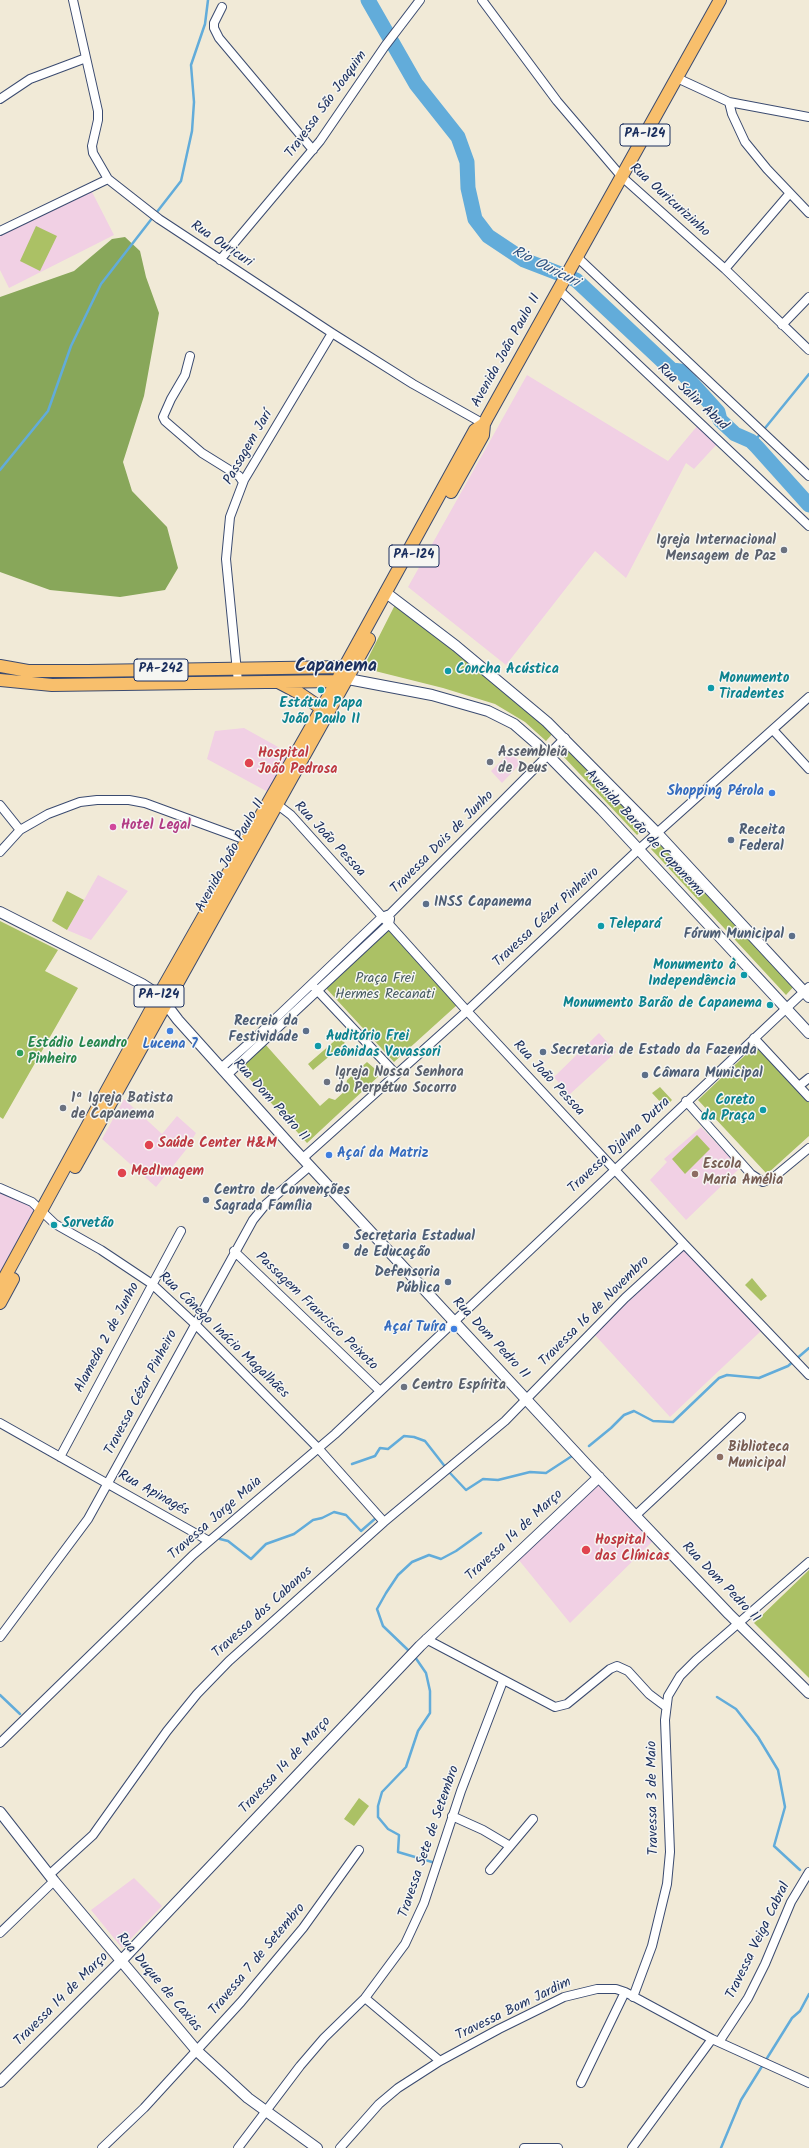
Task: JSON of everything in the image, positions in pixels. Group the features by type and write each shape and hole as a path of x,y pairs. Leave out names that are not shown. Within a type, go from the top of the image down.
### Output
{"main road":[{"name":"Avenida João Paulo II","path":"0,1303 45,1213 163,999 273,802 342,683 475,430 484,424 576,256 720,0"},
{"name":"Avenida João Paulo II","path":"342,683 345,667 389,594"},
{"name":"PA-242","path":"4,667 28,671 88,671 345,667"},
{"path":"4,667 4,681"},
{"path":"323,668 342,683"},
{"path":"87,684 88,671"},
{"name":"Avenida Barão de Capanema","path":"4,681 52,685 238,682 342,683"},
{"path":"279,682 300,693 325,711"},
{"name":"Avenida João Paulo II","path":"163,999 246,840 273,802"},
{"name":"Avenida João Paulo II","path":"0,1286 45,1213"}],"street":[{"name":"Rua Ouricuri","path":"72,0 98,111 98,120 92,146 94,153 108,179 129,198 220,260 332,333 413,384 484,424"},
{"name":"Travessa São Joaquim","path":"220,260 313,150 394,33 420,0"},
{"name":"Rua Ouricurizinho","path":"482,0 557,100 621,176 724,269 809,350"},
{"path":"222,8 214,23 214,28 219,38 313,150"},
{"path":"0,99 30,78 86,58"},
{"path":"677,78 729,102 809,117"},
{"path":"729,102 732,114 745,142 767,169 809,213"},
{"path":"0,231 108,179"},
{"path":"724,269 790,193"},
{"path":"576,256 809,476"},
{"name":"Rua Salin Abud","path":"559,287 809,526"},
{"path":"782,325 809,297"},
{"name":"Passagem Jarí","path":"238,682 226,559 226,539 230,517 243,482 332,333"},
{"path":"190,356 185,375 171,399 163,417 165,421 202,453 234,473 243,482"},
{"name":"Avenida Barão de Capanema","path":"389,594 532,708 564,738 657,833 807,992"},
{"name":"Avenida Barão de Capanema","path":"342,683 415,691 488,711 514,724 548,755 809,1033"},
{"name":"Travessa Cézar Pinheiro","path":"0,1637 73,1541 108,1484 234,1251 261,1209 306,1162 396,1074 467,1011 638,850 774,730 809,697"},
{"path":"774,730 809,769"},
{"name":"Travessa Dois de Junho","path":"390,914 564,738"},
{"path":"0,852 20,830 48,814 80,802 113,799 145,803 159,807 246,840"},
{"name":"Rua João Pessoa","path":"273,802 296,820 467,1011 684,1244 809,1375"},
{"path":"0,806 20,830"},
{"path":"0,912 142,984 163,999"},
{"path":"390,914 389,924 318,991 224,1071 382,917 390,914"},
{"path":"312,984 396,1074"},
{"name":"Travessa Djalma Dutra","path":"453,1320 786,1008 807,992"},
{"name":"Rua Dom Pedro II","path":"163,999 178,1020 306,1162 527,1400 739,1624 809,1693"},
{"path":"754,1038 809,1097"},
{"path":"799,1086 809,1078"},
{"path":"686,1101 751,1174 763,1182 774,1178 809,1148"},
{"name":"Rua Cônego Inácio Magalhães","path":"0,1188 32,1202 56,1224 101,1250 152,1284 195,1324 318,1448 384,1522"},
{"name":"Alameda 2 de Junho","path":"60,1457 181,1231"},
{"name":"Travessa 16 de Novembro","path":"527,1400 620,1303 684,1244"},
{"name":"Passagem Francisco Peixoto","path":"234,1251 380,1390"},
{"name":"Travessa Jorge Maia","path":"0,1742 57,1689 174,1572 318,1448 453,1320"},
{"name":"Travessa dos Cabanos","path":"0,1933 93,1835 167,1731 213,1677 260,1631 384,1522 484,1439 527,1400"},
{"path":"636,1515 741,1417"},
{"name":"Rua Apinagés","path":"0,1422 209,1541"},
{"name":"Travessa 14 de Março","path":"0,2082 120,1962 426,1639 599,1477"},
{"name":"Travessa 3 de Maio","path":"633,1997 652,1946 667,1884 670,1852 665,1706 668,1696 680,1676 809,1562"},
{"path":"426,1639 549,1705 561,1707 614,1667 621,1666 628,1671 649,1694 665,1706"},
{"name":"Travessa Sete de Setembro","path":"238,2148 267,2112 311,2052 365,1998 391,1964 415,1926 452,1816 503,1681"},
{"name":"Rua Duque de Caxias","path":"0,1812 120,1962 197,2051 231,2084 317,2148"},
{"path":"452,1816 483,1830 510,1846"},
{"path":"490,1870 533,1819"},
{"name":"Travessa 7 de Setembro","path":"102,2148 128,2125 197,2051 303,1928 359,1850"},
{"name":"Travessa Veiga Cabral","path":"632,2148 748,1998 765,1964 791,1902 809,1872"},
{"name":"Travessa Bom Jardim","path":"340,2148 379,2104 398,2088 440,2061 499,2029 564,1997 597,1989 616,1989 625,1992 716,2040 809,2083"},
{"path":"581,2083 625,1992"},
{"path":"365,1998 440,2061"},
{"path":"524,2148 558,2148"}],"shaded area":[{"path":"91,190 114,235 9,288 0,270 0,236"},
{"path":"527,375 668,461 698,425 717,444 694,469 686,463 626,578 595,551 506,665 408,587"},
{"name":"Hospital João Pedrosa","path":"244,728 289,753 268,792 207,759 215,731"},
{"path":"510,752 521,763 502,783 491,771"},
{"path":"98,875 128,891 91,940 67,930"},
{"path":"599,1033 616,1052 569,1095 554,1077"},
{"name":"Saúde Center H&M","path":"124,1099 162,1134 177,1116 196,1133 185,1151 156,1187 102,1139"},
{"name":"Escola Maria Amélia","path":"701,1127 740,1168 686,1220 650,1180 667,1162 664,1159"},
{"path":"0,1189 40,1206 0,1274"},
{"path":"684,1248 761,1331 670,1417 594,1334"},
{"name":"Hospital das Clínicas","path":"599,1484 653,1541 570,1623 518,1559"},
{"path":"134,1878 162,1906 122,1948 91,1910"}],"green space":[{"path":"36,226 57,236 40,271 20,261"},
{"path":"125,237 140,251 146,277 159,313 144,396 123,462 132,491 167,527 178,568 165,590 120,597 50,590 0,572 0,297 74,271 112,239"},
{"path":"398,599 554,732 546,741 525,722 495,704 443,688 363,668"},
{"path":"570,747 647,826 637,835 562,755"},
{"path":"659,842 795,985 786,995 651,849"},
{"path":"67,891 84,900 67,930 52,921"},
{"name":"Estádio Leandro Pinheiro","path":"0,921 58,950 45,971 78,988 3,1119 0,1117"},
{"name":"Praça Frei Hermes Recanati","path":"387,928 457,1005 394,1062 325,987"},
{"path":"339,1037 345,1043 313,1070 308,1064"},
{"path":"265,1044 320,1106 329,1098 335,1100 345,1091 347,1080 367,1062 381,1074 307,1143 239,1067"},
{"path":"756,1045 809,1101 809,1136 767,1174 698,1100"},
{"path":"660,1087 672,1100 665,1107 652,1093"},
{"path":"697,1135 710,1149 685,1174 672,1159"},
{"path":"752,1278 767,1296 761,1301 745,1285"},
{"path":"809,1570 809,1678 754,1623"},
{"path":"359,1798 369,1806 354,1826 344,1819"}],"waterway":[{"path":"0,470 48,411 71,346 101,284 181,181 192,131 194,102 191,65 205,24 208,0"},
{"name":"Rio Ouricuri","path":"368,0 416,84 458,137 467,162 468,188 475,219 488,236 524,260 576,280 672,370 680,371 718,412 720,420 735,434 751,441 809,505"},
{"path":"751,441 757,438 809,374"},
{"path":"589,1446 624,1415 634,1411 653,1421 673,1422 719,1378 727,1375 759,1378 788,1366 809,1348"},
{"path":"352,1464 375,1456 380,1448 388,1449 404,1436 414,1437 425,1441 450,1473 466,1490 483,1479 498,1480 530,1472 546,1473 572,1456"},
{"path":"220,1539 228,1541 251,1559 266,1544 294,1534 313,1520 322,1518 334,1512 346,1515 361,1531 377,1517"},
{"path":"408,1650 383,1626 377,1609 386,1593 398,1575 412,1562 429,1555 441,1559 456,1551 481,1533"},
{"path":"415,1657 426,1673 430,1691 430,1713 418,1731 406,1767 382,1792 378,1806 378,1817 388,1829 399,1835 398,1852 432,1862"},
{"path":"0,1695 20,1714"},
{"path":"717,1697 736,1709 758,1737 778,1770 785,1807 774,1846 800,1870"},
{"path":"721,2148 741,2100 792,2018 800,2011 809,1994"}],"place":[{"name":"Igreja Internacional Mensagem de Paz","path":"784,550"},
{"name":"Concha Acústica","path":"448,671"},
{"name":"Monumento Tiradentes","path":"711,688"},
{"name":"Estátua Papa João Paulo II","path":"321,690"},
{"name":"Assembleia de Deus","path":"490,762"},
{"name":"Hospital João Pedrosa","path":"249,763"},
{"name":"Shopping Pérola","path":"772,793"},
{"name":"Hotel Legal","path":"113,827"},
{"name":"Receita Federal","path":"731,840"},
{"name":"INSS Capanema","path":"426,904"},
{"name":"Telepará","path":"601,926"},
{"name":"Fórum Municipal","path":"792,936"},
{"name":"Monumento à Independência","path":"744,975"},
{"name":"Monumento Barão de Capanema","path":"770,1005"},
{"name":"Lucena 7","path":"170,1031"},
{"name":"Recreio da Festividade","path":"306,1031"},
{"name":"Auditório Frei Leônidas Vavassori","path":"318,1046"},
{"name":"Secretaria de Estado da Fazenda","path":"543,1052"},
{"name":"Estádio Leandro Pinheiro","path":"20,1053"},
{"name":"Câmara Municipal","path":"645,1075"},
{"name":"Igreja Nossa Senhora do Perpétuo Socorro","path":"327,1082"},
{"name":"1ª Igreja Batista de Capanema","path":"63,1108"},
{"name":"Coreto da Praça","path":"763,1110"},
{"name":"Saúde Center H&M","path":"149,1145"},
{"name":"Açaí da Matriz","path":"329,1155"},
{"name":"MedImagem","path":"122,1173"},
{"name":"Escola Maria Amélia","path":"695,1174"},
{"name":"Centro de Convenções Sagrada Família","path":"206,1200"},
{"name":"Sorvetão","path":"54,1225"},
{"name":"Secretaria Estadual de Educação","path":"346,1246"},
{"name":"Defensoria Pública","path":"448,1282"},
{"name":"Açaí Tuíra","path":"454,1329"},
{"name":"Centro Espírita","path":"404,1387"},
{"name":"Biblioteca Municipal","path":"720,1457"},
{"name":"Hospital das Clínicas","path":"586,1550"}],"district":[{"name":"Capanema","path":"336,668"}]}
